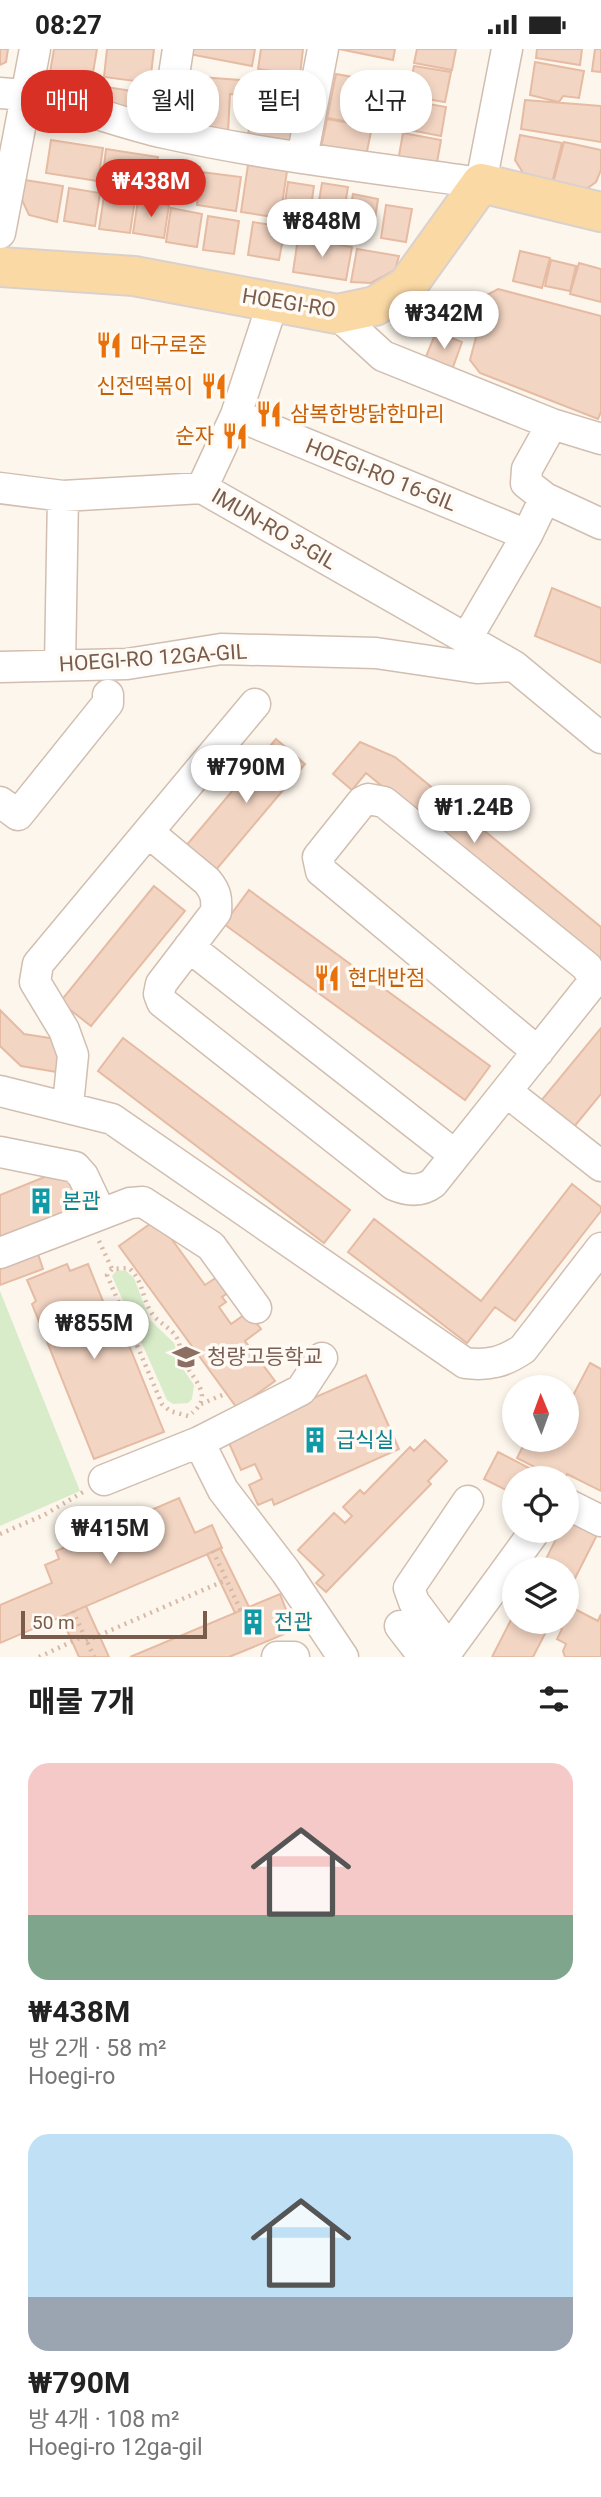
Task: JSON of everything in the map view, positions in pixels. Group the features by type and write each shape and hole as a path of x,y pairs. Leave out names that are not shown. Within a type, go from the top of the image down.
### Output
{"main road":[{"path":"481,183 599,206"},
{"name":"HOEGI-RO","path":"0,267 134,276 337,314 375,306 407,286 481,183"}],"street":[{"path":"0,233 13,94 35,49"},
{"path":"174,70 178,49"},
{"path":"302,158 323,49"},
{"path":"164,133 302,158 481,183 507,49"},
{"path":"13,94 127,123"},
{"path":"202,488 236,415 273,302"},
{"path":"337,314 383,356 552,424 600,435"},
{"name":"HOEGI-RO 16-GIL","path":"236,415 527,535"},
{"path":"552,424 527,469 526,483 545,498 601,524"},
{"name":"IMUN-RO 3-GIL","path":"0,488 63,496 202,488 514,666 601,738"},
{"path":"60,665 63,496"},
{"path":"467,638 527,535 545,498"},
{"name":"HOEGI-RO 12GA-GIL","path":"0,667 60,665 106,677 127,664 221,649 376,653 477,669 514,666"},
{"path":"0,802 18,815 108,703 106,677"},
{"path":"68,1105 74,1055 64,1030 35,982 34,973 38,964 255,704"},
{"path":"148,832 215,891 216,912 161,985 159,994 162,1002 394,1185 404,1189 425,1189 507,1092 590,986 593,979 587,967 384,802 368,799 362,802 318,857 321,871 538,1052"},
{"path":"189,947 455,1155"},
{"path":"0,1091 68,1105 99,1114 123,1126 465,1363 492,1364 509,1359 523,1349 601,1248"},
{"path":"507,1092 600,1163"},
{"path":"0,1152 75,1167 83,1176 101,1214"},
{"path":"0,1253 133,1202 143,1202 211,1246 256,1308"},
{"path":"104,1480 193,1429 301,1391 322,1358"},
{"path":"193,1429 223,1490 286,1572 343,1657"},
{"path":"438,1654 409,1592 468,1501"},
{"path":"579,1510 601,1521"},
{"path":"438,1654 526,1543"},
{"path":"400,1626 438,1654"},
{"path":"277,1657 294,1657"}],"path":[{"path":"129,1268 142,1283 151,1314 175,1336 184,1363 200,1382 201,1404 193,1429 162,1404 107,1275 112,1269 129,1268"},
{"path":"201,1404 227,1393"},
{"path":"0,1534 44,1515 104,1480"},
{"path":"213,1551 241,1611"},
{"path":"39,1657 226,1580"},
{"path":"73,1611 93,1657"}],"green space":[{"path":"117,1270 126,1271 134,1278 150,1320 174,1343 181,1366 194,1385 192,1399 188,1403 173,1404 167,1400 112,1276"},
{"path":"0,1291 80,1491 0,1526"}],"building":[{"path":"0,49 8,49 6,62 0,65"},
{"path":"54,49 97,49 93,70 50,70"},
{"path":"107,49 154,49 152,70 127,70 127,80 113,78 113,70 105,70"},
{"path":"190,49 255,49 252,66 189,54"},
{"path":"261,49 303,49 301,70 258,69"},
{"path":"339,49 395,49 393,60"},
{"path":"417,49 456,49 452,70 414,63"},
{"path":"537,49 582,49 580,65 536,58"},
{"path":"595,49 601,49 601,72 592,71"},
{"path":"535,62 584,71 579,98 563,96 559,102 530,95"},
{"path":"414,66 451,72 445,102 432,100 432,70 413,70"},
{"path":"336,74 340,75 340,120 327,118"},
{"path":"219,78 233,79 228,132 219,131"},
{"path":"113,88 127,90 127,113 113,111"},
{"path":"525,100 601,106 601,142 521,129"},
{"path":"432,105 446,107 441,136 425,133 432,133"},
{"path":"327,119 340,121 340,133 371,133 366,156 321,148"},
{"path":"248,133 296,133 294,144 248,137"},
{"path":"403,133 441,140 436,168 398,161"},
{"path":"520,135 562,143 552,183 525,176 515,160"},
{"path":"51,140 103,148 98,181 46,173"},
{"path":"564,142 601,150 601,170 596,182 585,190 553,183"},
{"path":"106,149 158,157 153,190 102,183"},
{"path":"160,161 200,167 195,200 156,194"},
{"path":"248,165 287,171 280,218 241,212"},
{"path":"201,172 241,177 236,211 197,205"},
{"path":"25,180 63,186 57,222 29,215 22,200"},
{"path":"288,182 314,186 309,220 283,216"},
{"path":"322,183 348,187 341,229 315,225"},
{"path":"69,188 100,193 95,226 64,221"},
{"path":"353,194 378,199 373,232 347,228"},
{"path":"104,196 135,200 130,233 99,229"},
{"path":"138,200 169,205 164,238 133,233"},
{"path":"386,205 412,209 406,242 381,238"},
{"path":"171,208 202,214 197,247 166,242"},
{"path":"208,216 239,221 234,254 203,250"},
{"path":"253,222 285,227 279,260 248,255"},
{"path":"298,238 352,247 346,280 293,272"},
{"path":"357,249 399,256 395,270 371,283 351,282"},
{"path":"520,251 550,258 542,288 513,281"},
{"path":"551,260 576,266 570,291 545,286"},
{"path":"579,263 601,269 601,302 570,294"},
{"path":"498,289 601,316 601,412 598,419 480,373 470,360 487,295"},
{"path":"436,332 462,342 452,370 425,359"},
{"path":"552,588 601,608 601,663 535,636"},
{"path":"276,739 305,764 215,871 186,846"},
{"path":"360,742 395,757 601,927 601,967 366,773 352,790 333,774"},
{"path":"154,886 185,911 91,1026 60,1002"},
{"path":"249,890 490,1066 465,1100 224,924"},
{"path":"0,1010 24,1034 63,1040 57,1072 21,1066 0,1046"},
{"path":"601,1028 601,1094 573,1128 540,1102"},
{"path":"123,1038 350,1210 324,1243 98,1071"},
{"name":"본관","path":"69,1167 85,1208 0,1241 0,1195"},
{"path":"572,1184 601,1207 601,1211 515,1321 495,1307 467,1343 348,1252 374,1219 481,1301"},
{"path":"157,1219 205,1285 220,1275 232,1290 222,1297 226,1302 219,1307 231,1324 248,1312 261,1329 245,1341 275,1381 237,1408 119,1246"},
{"path":"38,1254 43,1269 0,1285 0,1269"},
{"path":"67,1264 70,1271 88,1264 117,1336 124,1333 164,1432 94,1459 32,1304 36,1301 27,1280"},
{"path":"590,1363 601,1369 601,1491 579,1480 579,1466 533,1466 517,1458 520,1453 579,1453 579,1384"},
{"name":"급식실","path":"366,1375 399,1449 274,1505 272,1499 258,1505 249,1485 262,1479 255,1464 241,1470 229,1443 242,1437 238,1431"},
{"path":"425,1440 447,1461 428,1481 431,1484 326,1592 316,1583 324,1575 298,1550 334,1513 345,1523 352,1516 343,1507 360,1490 364,1494 410,1447 414,1451"},
{"path":"498,1452 525,1466 502,1466 502,1488 484,1479"},
{"path":"179,1498 195,1533 212,1525 222,1548 0,1643 0,1605 52,1583 45,1565 59,1559 56,1551"},
{"path":"579,1523 599,1531 579,1570 579,1557 547,1557 554,1543 579,1543"},
{"path":"220,1548 249,1607 235,1613 207,1554"},
{"name":"전관","path":"280,1594 294,1630 229,1657 130,1657"},
{"path":"86,1606 109,1657 79,1657 61,1617"},
{"path":"579,1611 598,1621 601,1614 601,1657 565,1657 563,1651 566,1644 557,1639 560,1634 579,1634"},
{"path":"504,1634 545,1634 533,1657 492,1657"}],"place":[{"name":"마구로준","path":"109,345"},
{"name":"신전떡볶이","path":"214,386"},
{"name":"삼복한방닭한마리","path":"269,414"},
{"name":"순자","path":"235,436"},
{"name":"현대반점","path":"327,978"},
{"name":"본관","path":"41,1201"},
{"name":"청량고등학교","path":"186,1357"},
{"name":"급식실","path":"315,1440"},
{"name":"전관","path":"253,1622"}]}
